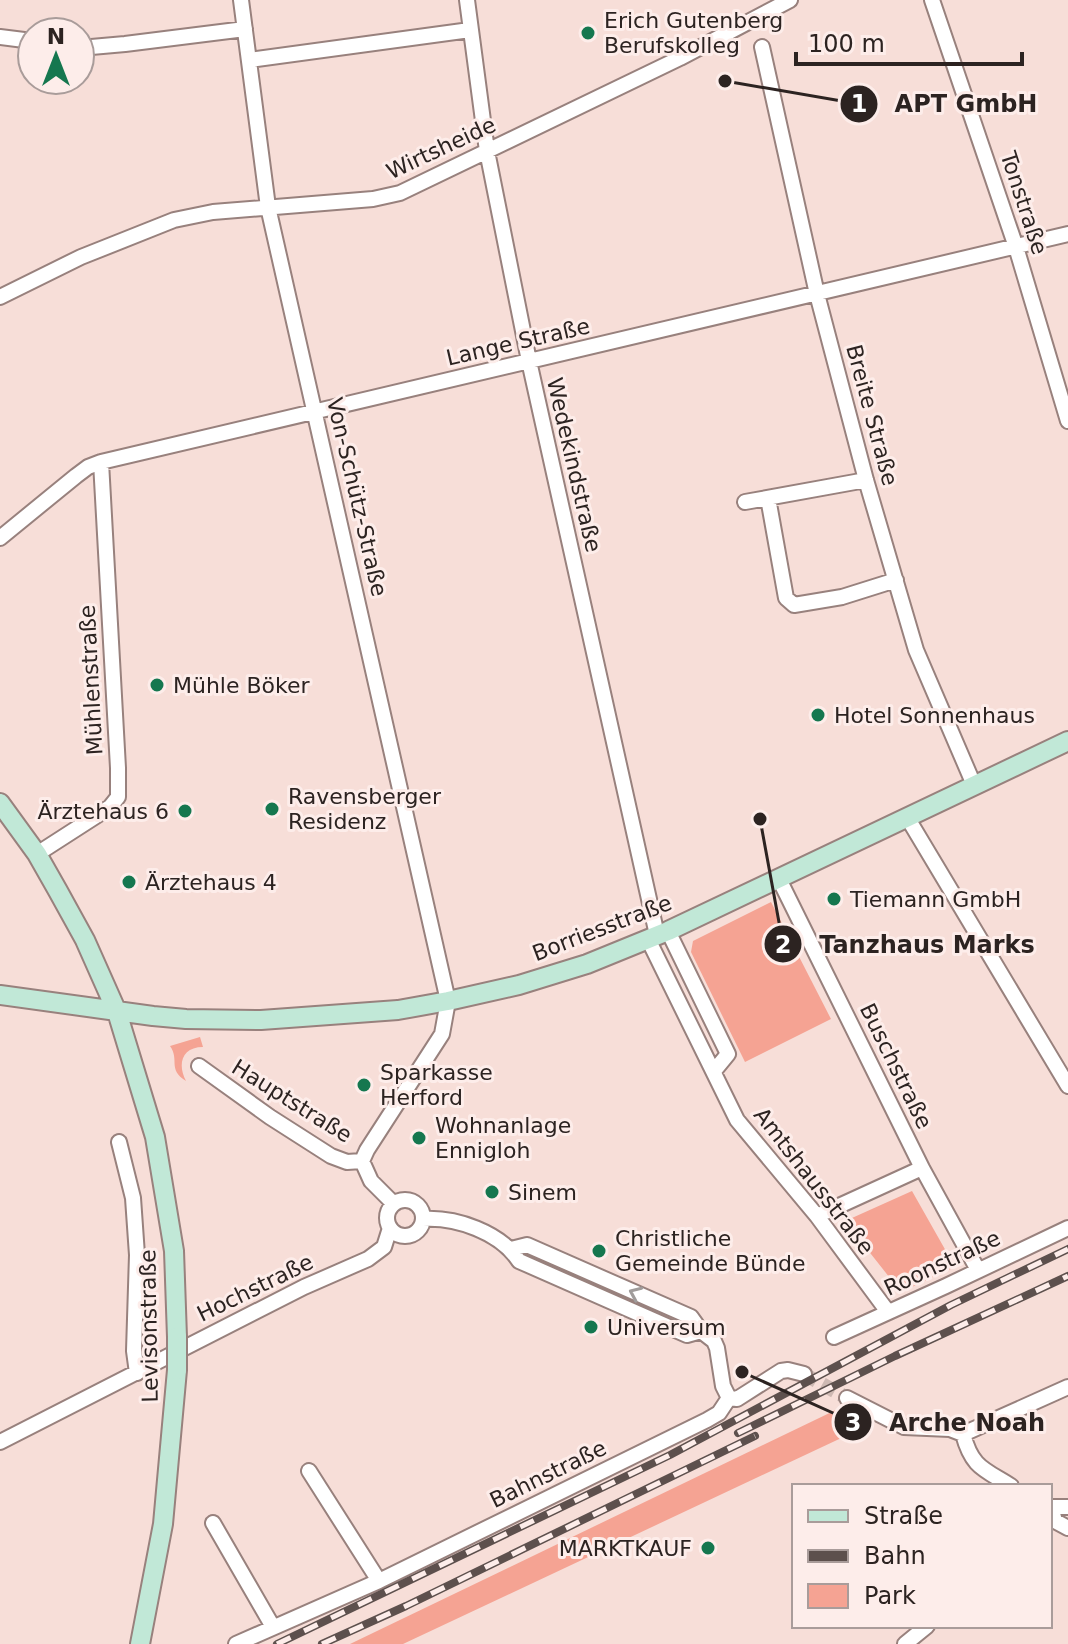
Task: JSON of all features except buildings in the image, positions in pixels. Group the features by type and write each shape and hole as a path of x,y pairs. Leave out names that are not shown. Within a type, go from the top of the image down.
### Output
{"main road":[{"name":"Borriesstraße","path":"0,995 186,1019 261,1020 398,1010 519,985 573,969 658,935 1068,741"},
{"name":"Levisonstraße","path":"0,803 37,854 85,940 117,1012 155,1137 174,1251 177,1370 163,1524 141,1639"}],"street":[{"name":"Von-Schütz-Straße","path":"241,0 268,207 448,1001"},
{"name":"Wedekindstraße","path":"467,0 487,151 529,361 658,935"},
{"name":"Wirtsheide","path":"0,297 81,257 174,220 213,212 387,197 432,179 680,58 790,0"},
{"name":"Tonstraße","path":"932,0 1016,247 1068,421"},
{"path":"96,47 245,29"},
{"path":"249,60 470,30"},
{"name":"Breite Straße","path":"762,47 817,294 866,480 916,650 974,785"},
{"name":"Lange Straße","path":"0,538 76,476 101,462 1068,234"},
{"name":"Mühlenstraße","path":"37,854 110,807 118,797 101,462"},
{"path":"745,502 866,480"},
{"path":"768,498 786,598 794,605 842,597 896,580"},
{"path":"907,817 1068,1086"},
{"name":"Buschstraße","path":"779,879 922,1168 978,1270"},
{"path":"658,935 728,1054 714,1071"},
{"name":"Amtshausstraße","path":"658,935 737,1120 817,1216 888,1312"},
{"path":"362,1161 442,1034 448,1001"},
{"name":"Hauptstraße","path":"199,1066 331,1156 347,1162 362,1161 371,1181 393,1203"},
{"path":"119,1142 133,1198 137,1255 134,1351 137,1373"},
{"path":"817,1216 922,1168"},
{"path":"404,1199 416,1203 423,1219 419,1229 410,1235 399,1235 390,1228 386,1218 393,1203 404,1199"},
{"path":"423,1219 441,1218 469,1226 511,1249 519,1261 687,1335 701,1331 706,1333 717,1348 723,1386 729,1398 737,1399 781,1371 804,1374"},
{"name":"Hochstraße","path":"0,1442 291,1294 368,1259 384,1247 390,1228"},
{"name":"Roonstraße","path":"834,1337 1068,1228"},
{"path":"847,1398 904,1427 941,1428 963,1434 1068,1387"},
{"name":"Bahnstraße","path":"236,1644 379,1581 707,1420 719,1413 729,1398"},
{"path":"963,1434 975,1464 1008,1484"},
{"path":"309,1471 379,1581"},
{"path":"1052,1513 1055,1521 1068,1528"},
{"path":"213,1523 273,1627"},
{"path":"905,1644 925,1628"}],"green space":[{"path":"771,902 831,1019 745,1062 691,952 693,941"},
{"path":"200,1037 203,1047 190,1050 183,1058 182,1069 186,1081 175,1068 170,1046"},
{"path":"912,1191 955,1267 901,1292 852,1230 845,1232 843,1222"},
{"path":"842,1407 869,1425 403,1644 350,1644"}],"tunnel":[{"path":"804,1374 847,1398"}],"railway":[{"path":"277,1644 670,1455 951,1305 1068,1249"},
{"path":"738,1433 1068,1276"},
{"path":"322,1644 755,1436"}],"place":[{"name":"Erich Gutenberg Berufskolleg","path":"588,33"},
{"name":"APT GmbH","path":"725,81"},
{"name":"Mühle Böker","path":"157,685"},
{"name":"Hotel Sonnenhaus","path":"818,715"},
{"name":"Ravensberger Residenz","path":"272,809"},
{"name":"Ärztehaus 6","path":"185,811"},
{"name":"Tanzhaus Marks","path":"760,819"},
{"name":"Ärztehaus 4","path":"129,882"},
{"name":"Tiemann GmbH","path":"834,899"},
{"name":"Sparkasse Herford","path":"364,1085"},
{"name":"Wohnanlage Ennigloh","path":"419,1138"},
{"name":"Sinem","path":"492,1192"},
{"name":"Christliche Gemeinde Bünde","path":"599,1251"},
{"name":"Universum","path":"591,1327"},
{"name":"Arche Noah","path":"742,1372"},
{"name":"MARKTKAUF","path":"708,1548"}]}
